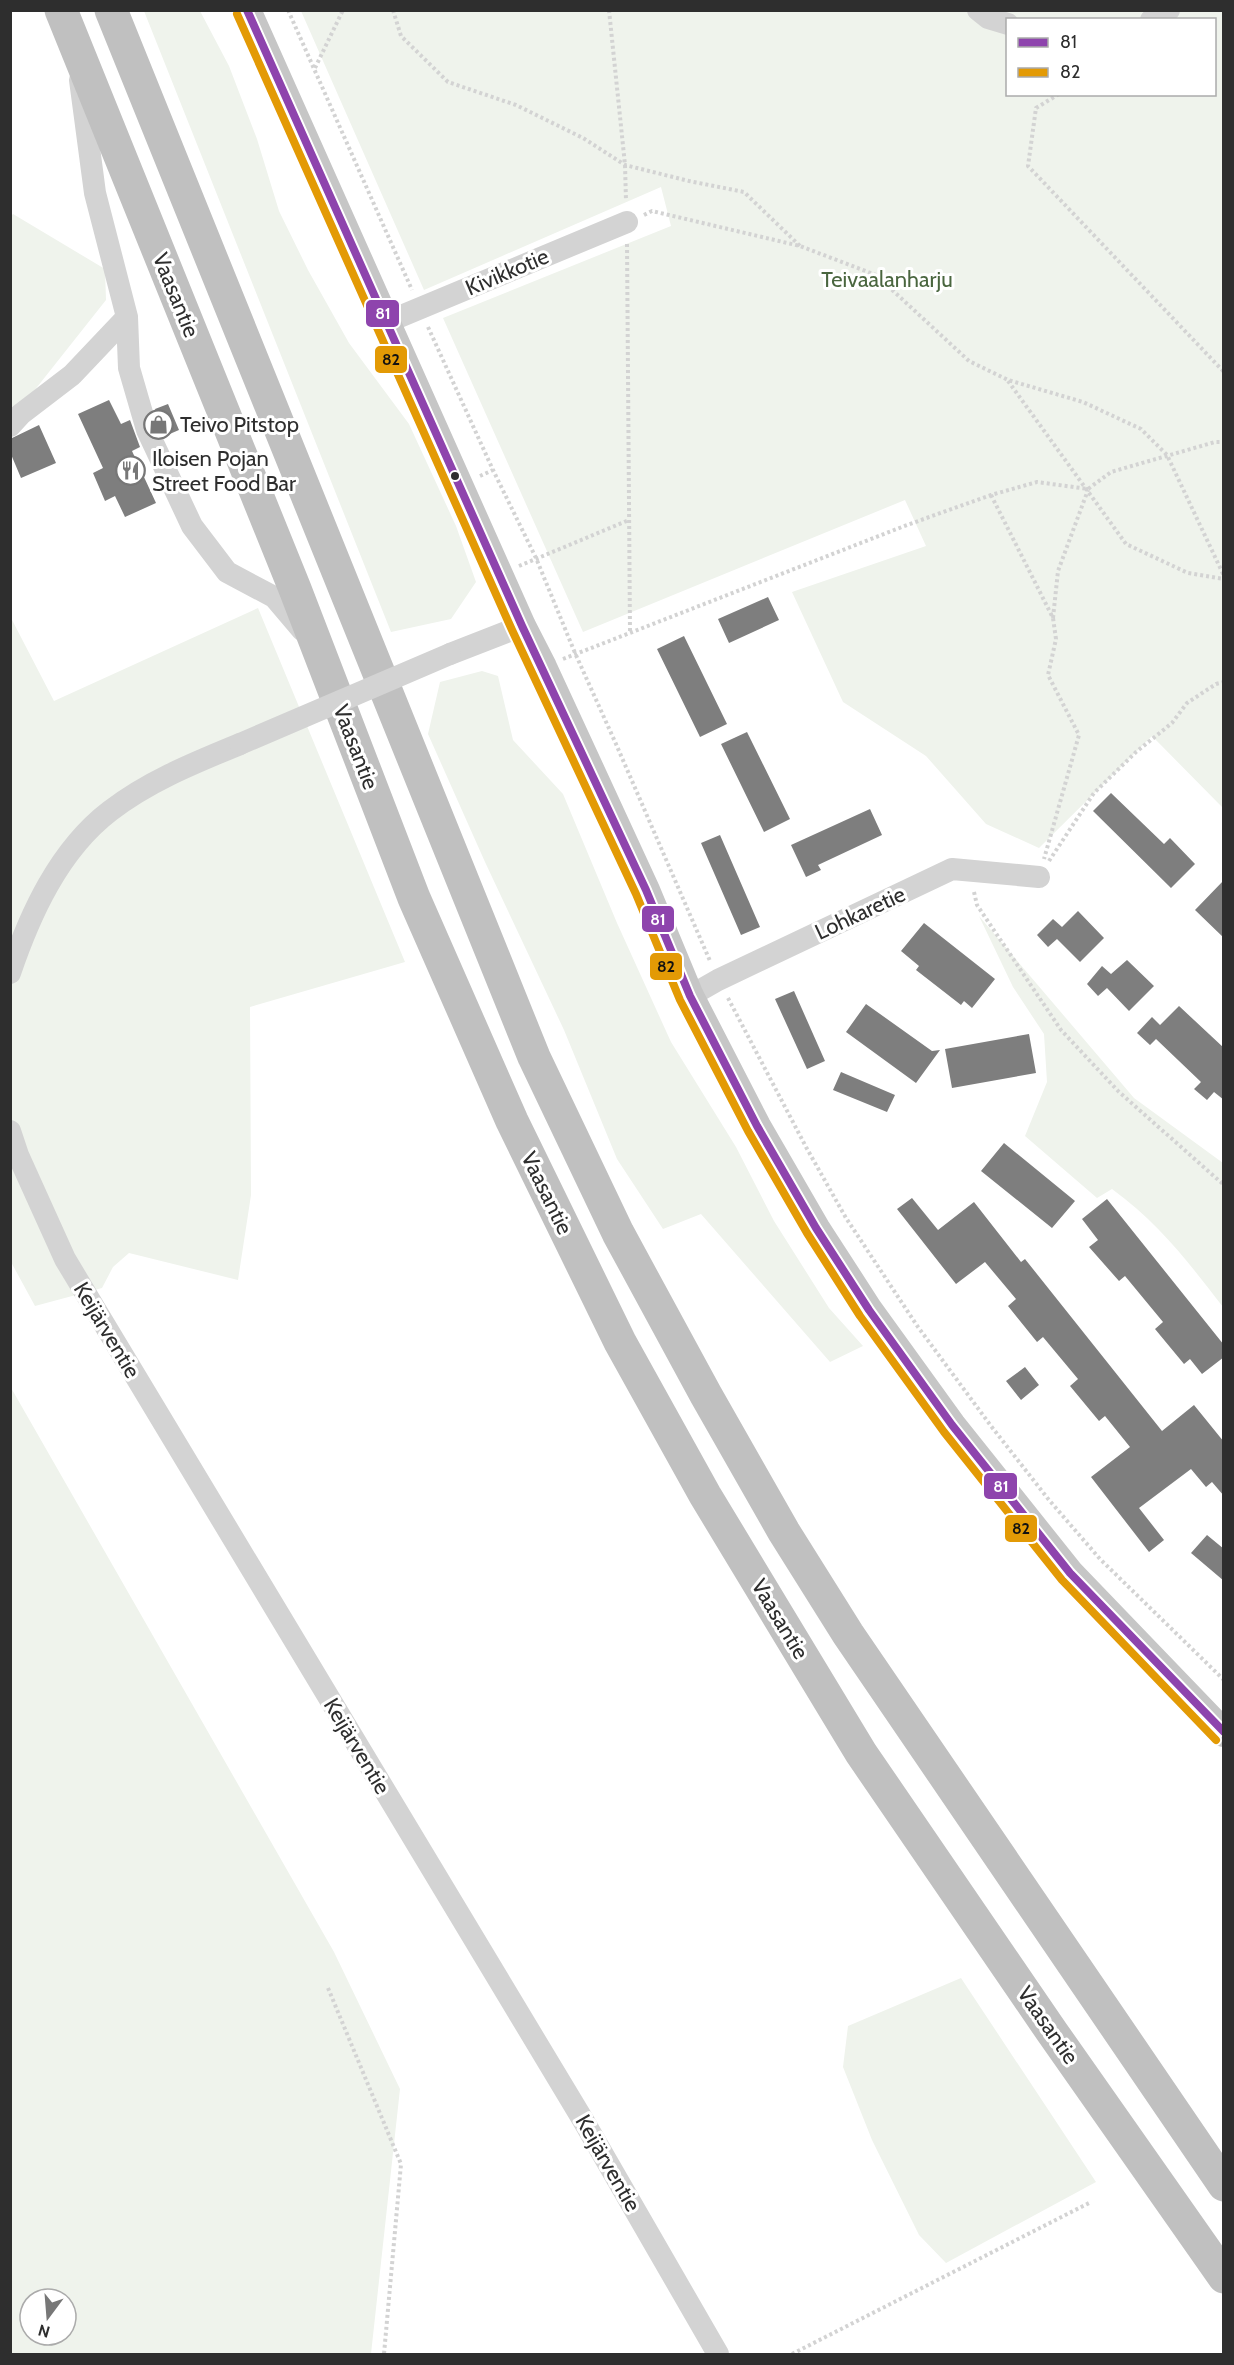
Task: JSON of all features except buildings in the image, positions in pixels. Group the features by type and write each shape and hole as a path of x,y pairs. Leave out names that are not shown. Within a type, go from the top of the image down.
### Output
{"highway":[{"name":"Vaasantie","path":"61,10 319,652 414,898 512,1121 620,1342 705,1495 861,1753 1052,2032 1224,2277"},
{"name":"Vaasantie","path":"111,10 534,1057 618,1233 784,1532 848,1634 1224,2185"}],"main road":[{"path":"247,10 522,626 646,890 690,996 757,1126 816,1228 869,1310 952,1425 1070,1574 1224,1733"}],"street":[{"path":"978,10 988,18 1006,23"},
{"path":"1155,18 1169,10"},
{"path":"76,47 95,193 127,317 129,368 147,430 192,526 227,572 274,597 289,612 319,652"},
{"name":"Kivikkotie","path":"387,322 627,222"},
{"path":"10,426 21,414 72,375 127,317"},
{"path":"10,973 24,932 76,844 109,812 141,790 181,768 450,654 522,626"},
{"name":"Lohkaretie","path":"690,996 718,980 952,869 1039,877"},
{"name":"Keijärventie","path":"10,1131 18,1155 65,1259 584,2120 718,2355"}],"path":[{"path":"288,10 420,309 493,470 536,558 575,653 718,980 806,1147 846,1218 931,1345 1049,1500 1100,1559 1224,1680"},
{"path":"314,69 343,10"},
{"path":"393,10 401,36 448,82 516,105 583,138 625,165 744,192 800,246"},
{"path":"609,10 625,165 627,222 630,633"},
{"path":"1056,96 1036,108 1029,166 1224,372"},
{"path":"627,222 652,211 800,246 876,275 969,361 1008,380 1083,402 1141,429 1167,455 1224,578"},
{"path":"1008,380 1126,543 1188,573 1224,578"},
{"path":"1039,877 1079,735 1048,675 1056,639 1053,618 1058,571 1088,489 1111,472 1167,455 1224,442"},
{"path":"478,476 493,470"},
{"path":"543,667 907,525 991,495 1037,482 1088,489"},
{"path":"991,495 1053,618"},
{"path":"536,558 629,520"},
{"path":"1039,877 1094,793 1136,752 1172,723 1188,703 1216,684 1224,682"},
{"path":"969,871 977,905 1061,1030 1119,1092 1224,1185"},
{"path":"328,1988 401,2164 384,2355"},
{"path":"792,2355 1091,2202"}],"green space":[{"path":"144,11 200,11 229,66 257,139 279,211 308,270 349,343 409,424 456,526 476,582 451,619 391,632"},
{"name":"Teivaalanharju","path":"301,11 1223,11 1223,808 1152,736 1039,848 986,824 926,756 843,702 792,592 926,546 905,500 583,632 443,318 671,226 661,187 424,290"},
{"path":"13,214 105,269 106,300 11,420 10,217"},
{"path":"258,608 405,962 250,1007 251,1195 238,1280 129,1253 113,1267 102,1288 35,1306 11,1262 10,616 54,701"},
{"path":"482,671 498,676 513,740 563,794 617,923 671,1042 736,1147 774,1221 829,1308 863,1346 830,1362 701,1214 663,1229 617,1159 564,1030 428,734 440,682"},
{"path":"979,916 1134,1098 1223,1163 1223,1307 1172,1244 1129,1202 1112,1189 1097,1198 1025,1136 1047,1082 1044,1034 1013,987"},
{"path":"10,1386 334,1952 400,2089 371,2354 11,2354"},
{"path":"961,1978 1096,2182 946,2263 919,2235 872,2140 843,2067 848,2026"}],"transit line":[{"name":"81","path":"247,10 522,626 646,890 690,996 757,1126 816,1228 869,1310 952,1425 1070,1573 1224,1732"},
{"name":"82","path":"237,14 512,630 636,894 680,1000 748,1131 807,1233 860,1316 944,1432 1062,1580 1216,1740"}],"place":[{"name":"Teivo Pitstop","path":"159,424"},
{"name":"Iloisen Pojan Street Food Bar","path":"131,471"}]}
